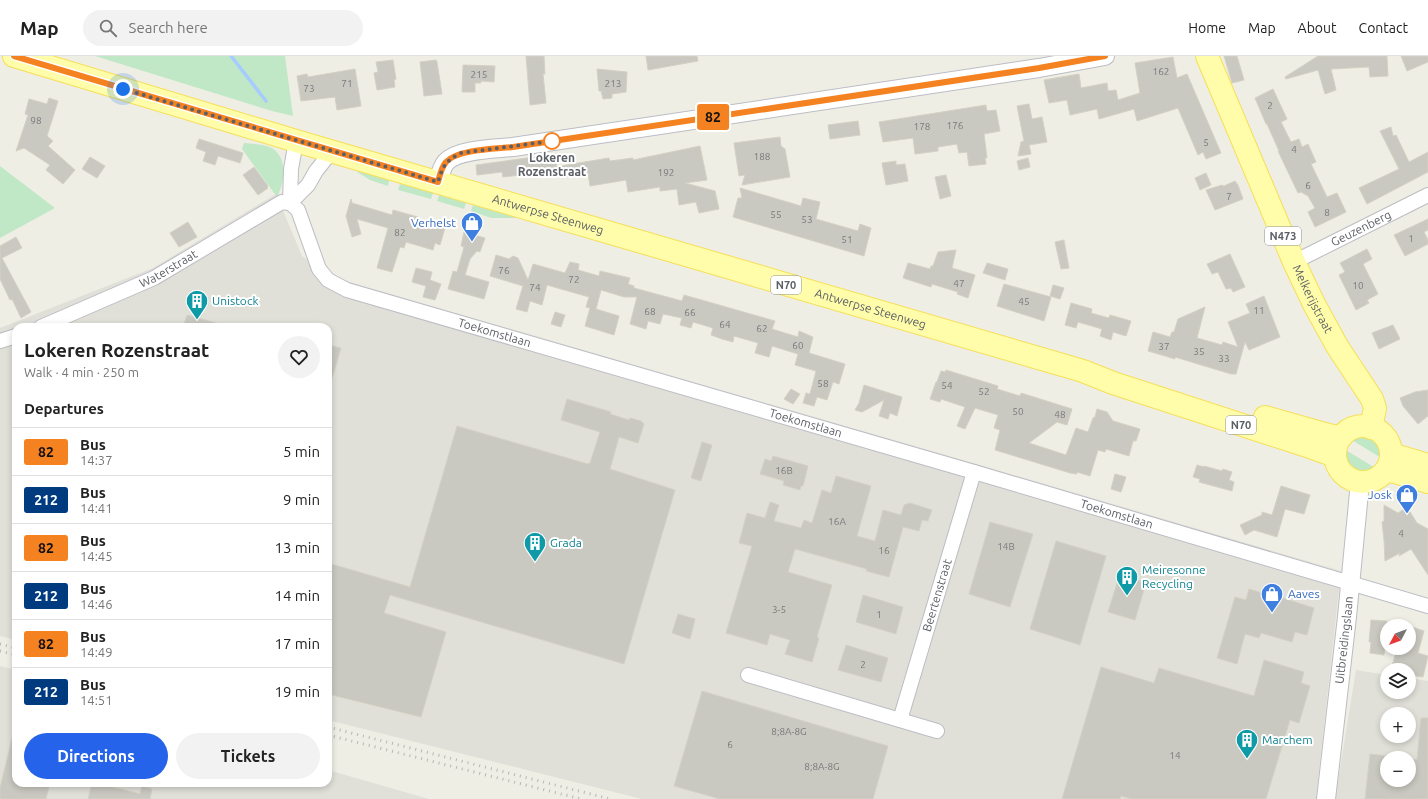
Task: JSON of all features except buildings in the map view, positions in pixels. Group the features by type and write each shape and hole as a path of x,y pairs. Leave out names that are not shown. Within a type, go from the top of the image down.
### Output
{"main road":[{"name":"Antwerpse Steenweg","path":"14,56 332,152 1083,371 1112,374 1329,435 1338,446"},
{"name":"Melkerijstraat","path":"1207,56 1294,262 1314,304 1337,346 1372,399 1375,408 1370,428"},
{"path":"1388,462 1373,480 1360,482 1353,480 1338,466 1338,446 1351,429 1357,427 1370,428 1379,432 1388,442 1388,462 1395,472 1428,482"},
{"path":"1388,462 1428,465"}],"street":[{"path":"438,182 442,168 446,162 461,153 513,147 1031,69 1105,56"},
{"path":"290,203 291,169 296,141"},
{"path":"290,203 308,185 332,152"},
{"name":"Geuzenberg","path":"1294,262 1428,195"},
{"name":"Waterstraat","path":"50,323 154,278 282,202 290,203"},
{"name":"Toekomstlaan","path":"290,203 298,210 319,269 328,280 347,290 974,472 1428,606"},
{"path":"0,341 12,337"},
{"name":"Beertenstraat","path":"900,720 974,472"},
{"name":"Uitbreidingslaan","path":"1326,799 1360,482"},
{"path":"748,675 937,731"}],"shaded area":[{"path":"276,194 302,256 332,277 1341,571 1316,799 642,799 332,721 332,323 13,323 153,268"},
{"path":"12,323 12,639 0,636 0,328"},
{"path":"0,666 12,669 12,787 332,787 332,771 429,799 0,799"},
{"path":"1356,670 1380,674 1380,699 1416,699 1416,679 1428,681 1428,799 1335,799"}],"green space":[{"path":"95,56 285,56 293,116 272,111"},
{"path":"244,143 258,144 272,148 281,158 284,171 282,185 277,197 242,149"},
{"path":"0,166 55,208 0,238"},
{"path":"357,172 367,173 389,180 388,186 370,180"},
{"path":"400,184 433,193 431,199 398,190"},
{"path":"439,195 466,203 464,209 437,201"},
{"path":"473,205 518,218 491,218 471,211"},
{"path":"1362,434 1373,437 1379,441 1382,448 1383,459 1350,439"},
{"path":"1344,449 1377,469 1365,474 1353,471 1346,462"}],"waterway":[{"path":"231,56 266,101"}],"railway":[{"path":"0,644 12,647"},
{"path":"0,651 12,654"},
{"path":"332,728 610,799"},
{"path":"332,736 581,799"}],"bus line":[{"name":"82","path":"14,56 438,182 442,168 446,162 461,153 513,147 1039,68 1105,56"}],"place":[{"name":"Lokeren Rozenstraat","path":"552,141"},
{"name":"Verhelst","path":"472,242"},
{"name":"Unistock","path":"197,320"},
{"name":"Josk","path":"1407,514"},
{"name":"Grada","path":"535,562"},
{"name":"Meiresonne Recycling","path":"1127,596"},
{"name":"Aaves","path":"1272,614"},
{"name":"Marchem","path":"1247,760"}],"route":[{"path":"123,89 438,182 442,168 446,162 461,153 552,141"}]}
